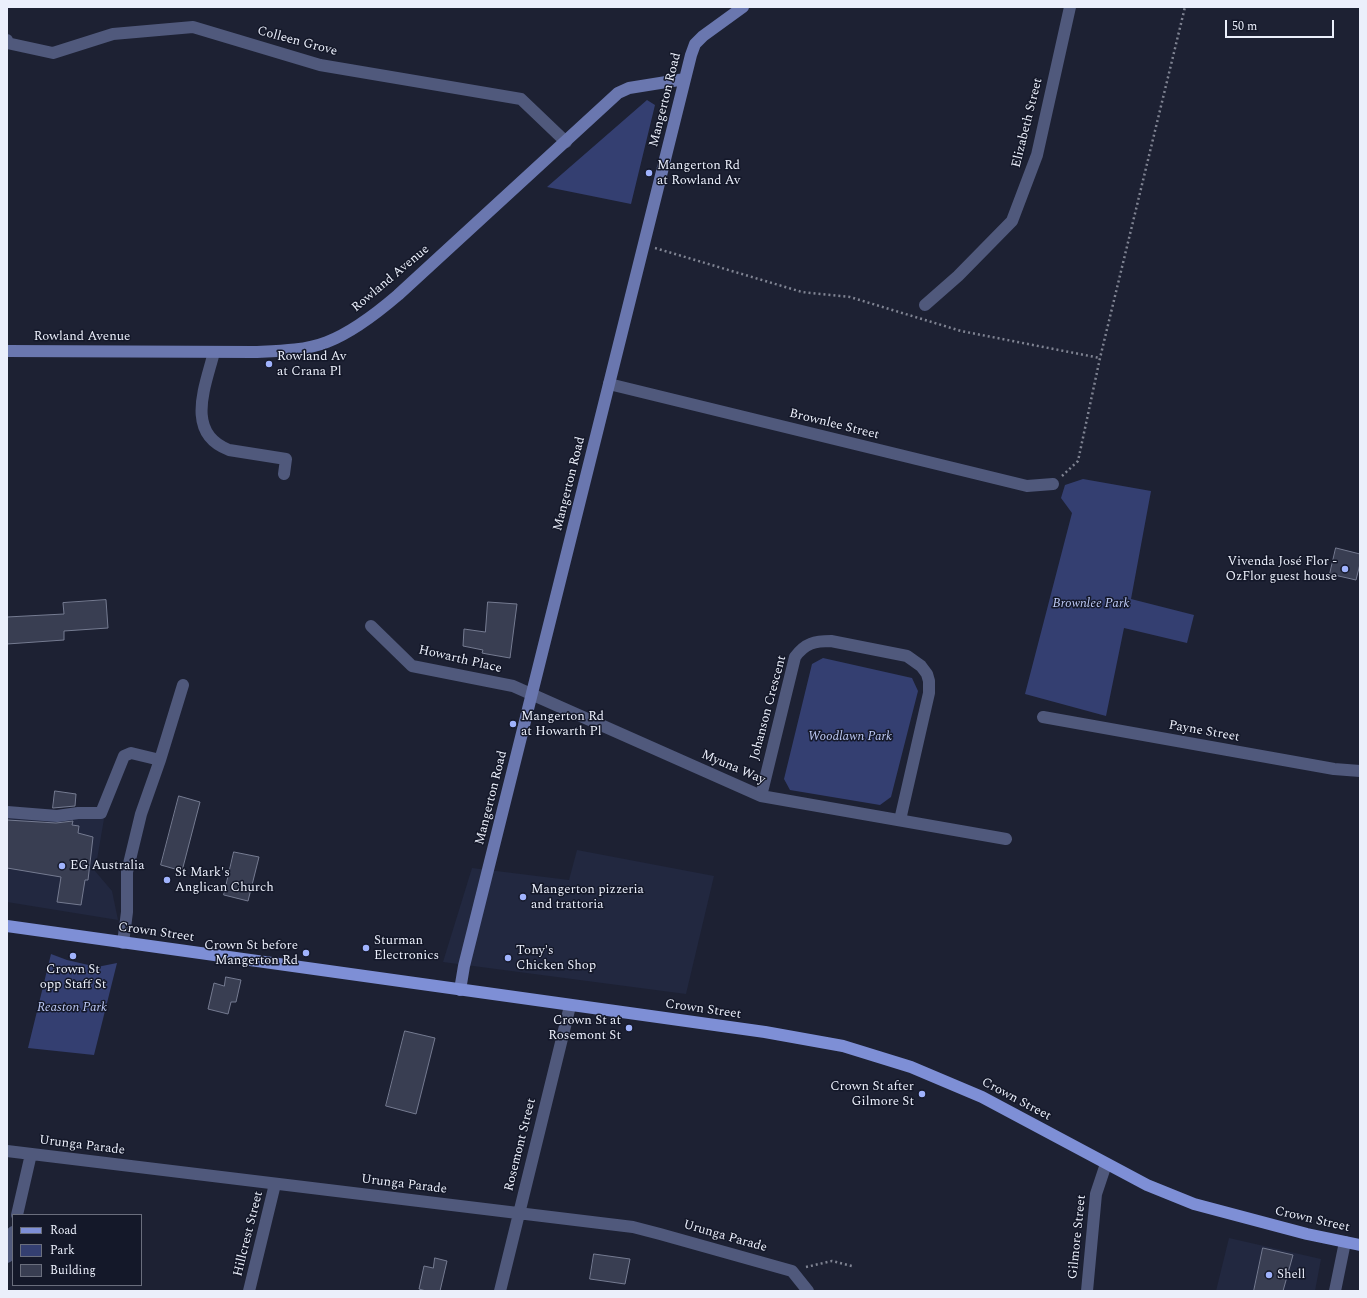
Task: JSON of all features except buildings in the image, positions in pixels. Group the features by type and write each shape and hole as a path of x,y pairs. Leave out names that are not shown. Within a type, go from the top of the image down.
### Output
{"main road":[{"name":"Crown Street","path":"7,926 570,1006 765,1032 843,1046 911,1067 982,1097 1147,1185 1194,1204 1242,1218 1360,1245"}],"street":[{"name":"Mangerton Road","path":"460,990 464,966 695,44 703,36 743,7"},
{"name":"Elizabeth Street","path":"925,305 958,276 1012,221 1037,155 1070,7"},
{"name":"Colleen Grove","path":"7,42 53,53 113,34 193,27 320,65 521,99 566,142"},
{"name":"Rowland Avenue","path":"7,351 254,352 284,351 305,348 327,342 374,315 398,295 618,93 629,88 685,79"},
{"path":"214,352 201,408 201,418 204,428 220,446 229,450 286,459 284,474"},
{"name":"Brownlee Street","path":"610,384 1027,486 1053,484"},
{"name":"Howarth Place","path":"370,626 412,666 513,686 532,694"},
{"name":"Johanson Crescent","path":"761,796 795,657 800,650 809,644 819,641 831,641 907,656 921,666 927,674 929,681 929,693 900,820"},
{"path":"123,943 128,912 127,872 142,814 183,685"},
{"name":"Myuna Way","path":"532,694 761,796 1006,839"},
{"name":"Payne Street","path":"1043,717 1334,769 1360,770"},
{"path":"7,812 57,816 78,813 101,813 124,756 131,754 160,760"},
{"name":"Rosemont Street","path":"500,1291 570,1006"},
{"name":"Urunga Parade","path":"7,1151 633,1227 792,1271"},
{"path":"17,1214 31,1154"},
{"name":"Gilmore Street","path":"1087,1291 1096,1194 1106,1164"},
{"name":"Hillcrest Street","path":"249,1291 275,1184"},
{"path":"7,1257 12,1236"},
{"path":"1336,1291 1345,1242"},
{"path":"792,1271 808,1291"}],"path":[{"path":"1053,484 1078,461 1100,358 1185,7"},
{"path":"645,244 802,292 850,297 961,331 1100,358"},
{"path":"792,1271 832,1261 852,1266"}],"shaded area":[{"path":"7,806 104,819 95,871 112,891 118,920 7,902"},
{"path":"577,850 714,876 686,994 443,962 472,868 569,880"},
{"name":"Shell","path":"1229,1238 1321,1259 1315,1291 1216,1291"}],"green space":[{"path":"647,100 655,105 631,204 547,187"},
{"name":"Brownlee Park","path":"1083,479 1151,491 1131,599 1194,615 1187,643 1124,628 1106,716 1025,694 1072,513 1061,498 1065,485"},
{"name":"Woodlawn Park","path":"823,658 912,678 918,691 891,797 880,805 790,790 784,779 812,664"},
{"name":"Reaston Park","path":"51,954 67,960 97,967 117,963 94,1055 28,1048"}],"place":[{"name":"Mangerton Rd at Rowland Av","path":"649,173"},
{"name":"Rowland Av at Crana Pl","path":"269,364"},
{"name":"Vivenda José Flor - OzFlor guest house","path":"1345,569"},
{"name":"Mangerton Rd at Howarth Pl","path":"513,724"},
{"name":"EG Australia","path":"62,866"},
{"name":"St Mark's Anglican Church","path":"167,880"},
{"name":"Mangerton pizzeria and trattoria","path":"523,897"},
{"name":"Sturman Electronics","path":"366,948"},
{"name":"Crown St before Mangerton Rd","path":"306,953"},
{"name":"Crown St opp Staff St","path":"73,956"},
{"name":"Tony's Chicken Shop","path":"508,958"},
{"name":"Crown St at Rosemont St","path":"629,1028"},
{"name":"Crown St after Gilmore St","path":"922,1094"},
{"name":"Shell","path":"1269,1275"}]}
